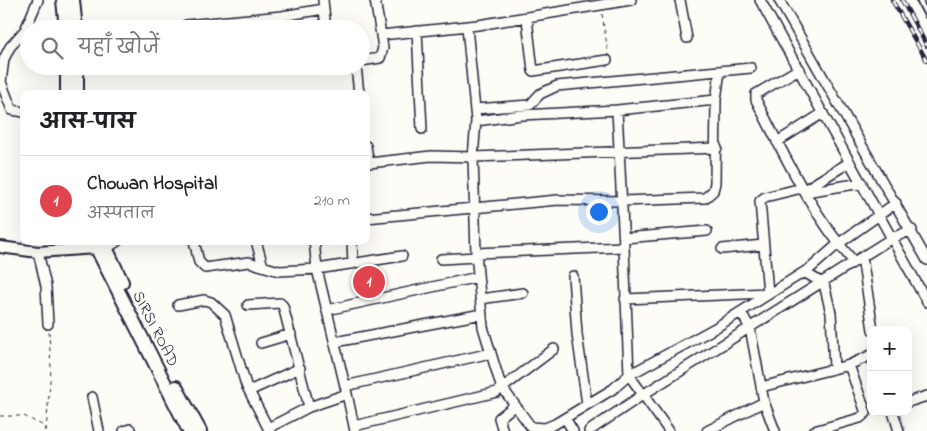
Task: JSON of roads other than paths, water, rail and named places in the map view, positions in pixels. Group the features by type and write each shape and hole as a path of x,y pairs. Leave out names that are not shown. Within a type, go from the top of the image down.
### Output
{"main road":[{"path":"63,0 65,20"},
{"path":"73,0 75,20"},
{"path":"67,75 67,90"},
{"path":"76,75 76,90"},
{"name":"SIRSI ROAD","path":"100,245 189,431"},
{"name":"SIRSI ROAD","path":"100,245 200,431"}],"street":[{"path":"29,20 38,0"},
{"path":"370,60 380,58 383,48 375,0"},
{"path":"381,35 417,30 467,27 631,0"},
{"path":"680,0 687,38"},
{"path":"760,0 927,302"},
{"path":"780,0 912,230 927,260"},
{"path":"239,20 282,16 323,4 325,20"},
{"path":"526,18 533,71 607,60"},
{"path":"467,27 476,121 473,157 476,255 482,314 502,388 525,422 537,429 545,428 565,418 612,389 629,375 741,312 768,293 804,272 838,244 896,204"},
{"path":"417,30 422,129"},
{"path":"20,35 4,49 0,82 2,93 12,110 20,111"},
{"path":"475,109 530,105 540,94 557,86 751,68"},
{"path":"798,69 756,94 755,97 777,142 804,190 838,244 858,260 872,326"},
{"path":"370,218 558,200 622,201 705,198 713,191 715,183 717,148 716,100 720,71"},
{"path":"357,75 359,90"},
{"path":"476,121 522,115 617,110 716,100"},
{"path":"617,110 629,375 669,431"},
{"path":"777,142 823,113"},
{"path":"370,164 411,157 620,153 717,148"},
{"path":"804,190 850,162"},
{"path":"768,293 760,201 765,197 804,190 862,184"},
{"path":"590,431 644,394 892,238 912,230"},
{"path":"441,259 624,242 707,231"},
{"path":"0,247 38,252 100,245"},
{"path":"195,245 199,262 205,268 249,262 289,272 402,256"},
{"path":"257,245 263,266"},
{"path":"314,245 317,269 354,428 485,396 502,388 554,349"},
{"path":"352,245 353,264"},
{"path":"722,249 763,245"},
{"path":"38,252 46,286 48,324"},
{"path":"804,272 822,282 831,313 834,368"},
{"path":"573,276 587,404"},
{"path":"327,310 478,277"},
{"path":"480,299 523,293"},
{"path":"625,299 768,293"},
{"path":"178,305 204,300 211,302 225,315 249,391 269,429 346,390 491,352"},
{"path":"248,305 280,304 285,310 309,408"},
{"path":"741,312 750,328 764,402 775,431"},
{"path":"335,342 482,314"},
{"path":"260,344 291,334"},
{"path":"761,387 849,365 867,357"},
{"path":"814,431 860,418 866,413 849,365"},
{"path":"249,391 300,368"},
{"path":"912,401 927,396"},
{"path":"92,397 99,431"},
{"path":"707,431 764,402"},
{"path":"503,431 499,418 514,406"},
{"path":"895,416 899,431"},
{"path":"565,418 573,431"}],"lane":[{"path":"919,0 927,14"}],"railway":[{"path":"892,0 927,61"},
{"path":"902,0 927,46"}],"place":[{"name":"Chowan Hospital","path":"369,282"}]}
